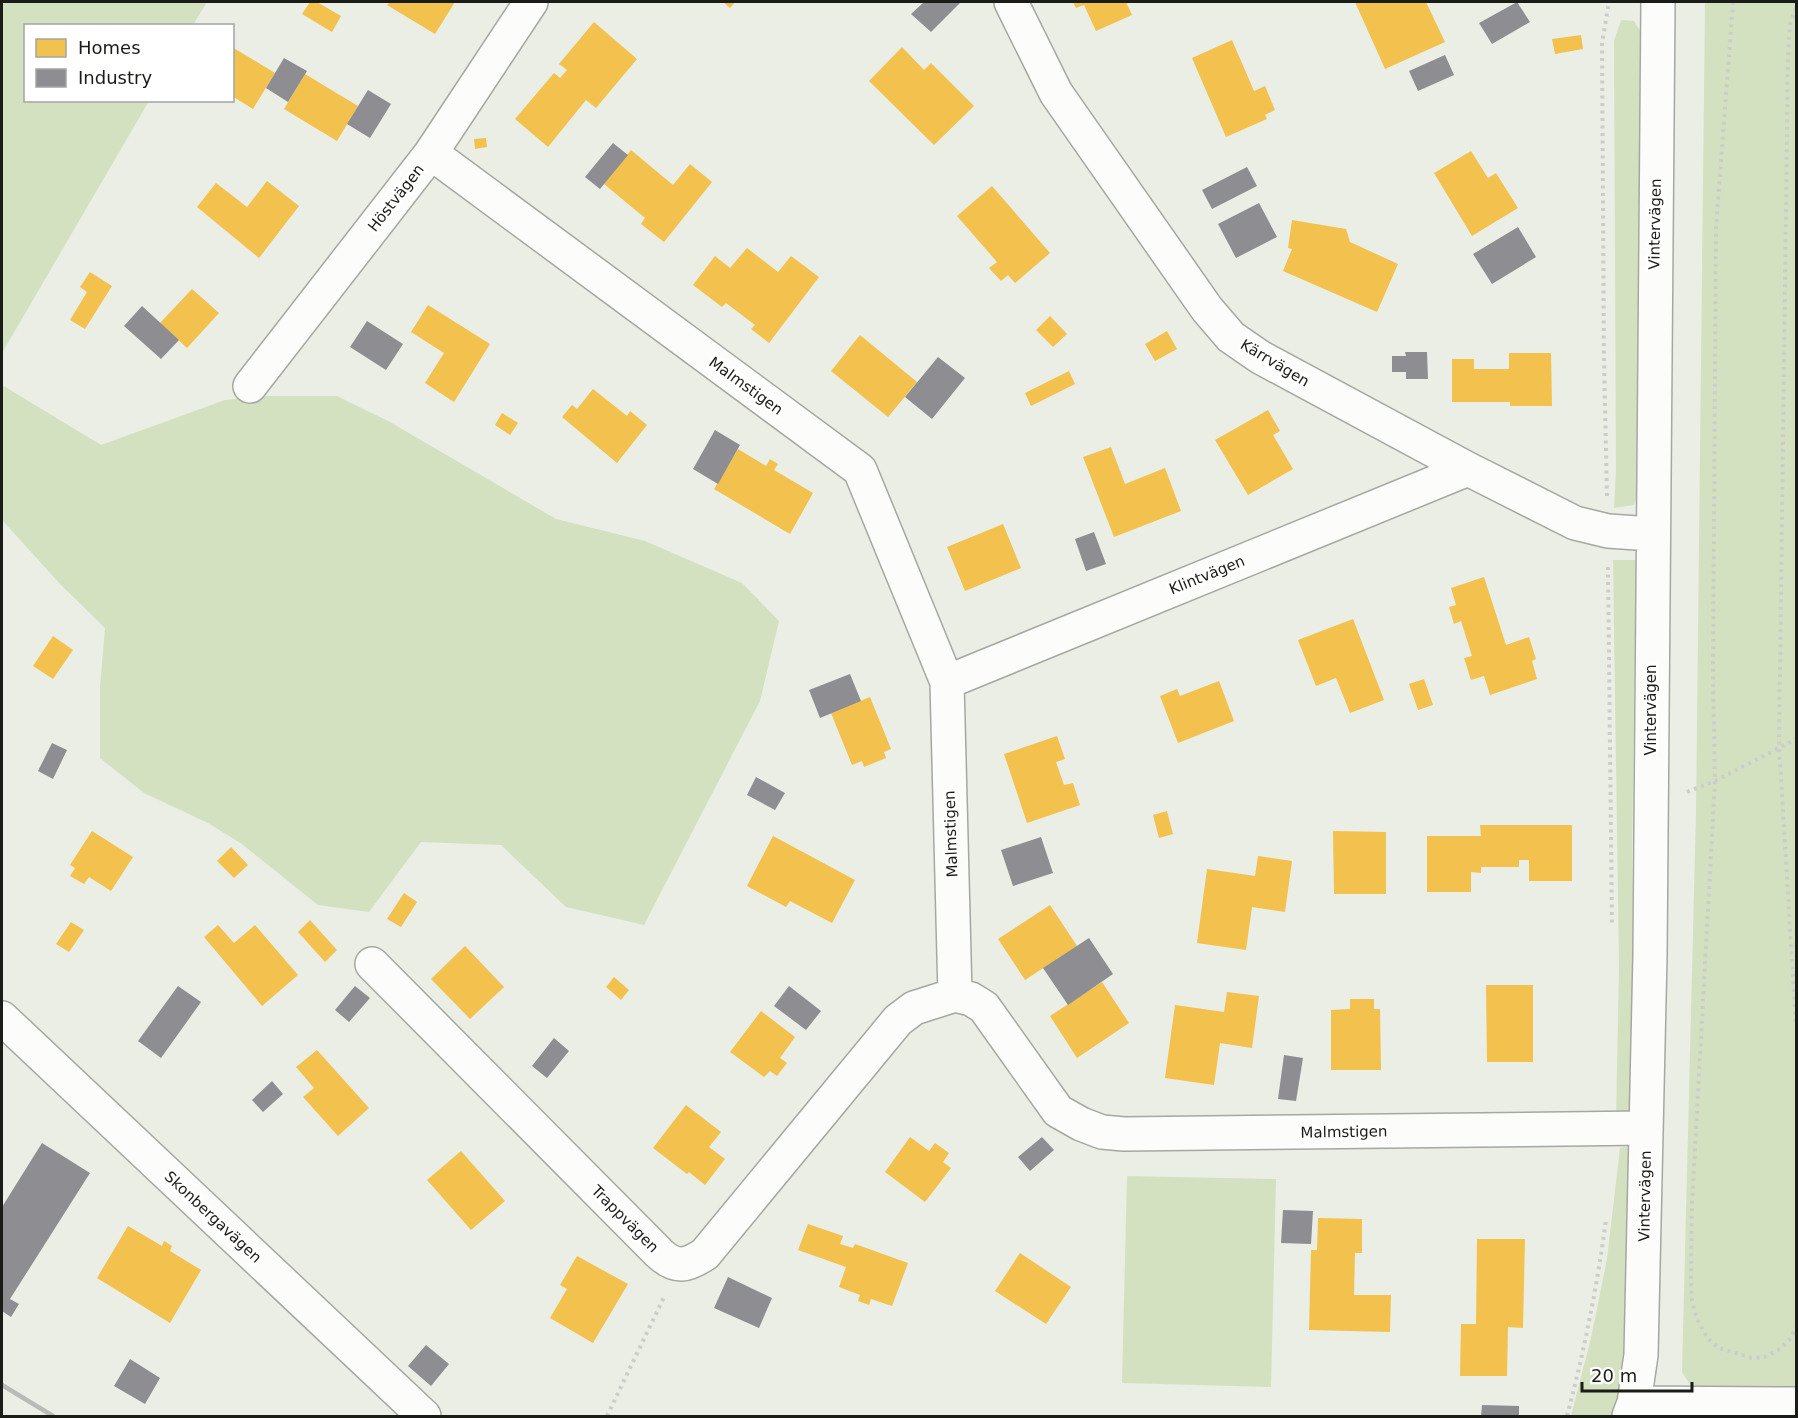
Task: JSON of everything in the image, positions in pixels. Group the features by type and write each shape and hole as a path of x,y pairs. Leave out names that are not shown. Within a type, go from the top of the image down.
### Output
{"street":[{"name":"Höstvägen","path":"250,386 431,153 531,2"},
{"name":"Kärrvägen","path":"1011,2 1056,93 1207,309 1231,337 1260,357 1468,469 1575,523 1608,531 1652,534"},
{"name":"Vintervägen","path":"1632,1410 1641,1355 1646,1128 1658,2"},
{"name":"Malmstigen","path":"431,153 860,470 946,682 955,995 971,999 984,1007 1058,1111 1081,1124 1102,1132 1124,1134 1646,1128"},
{"name":"Klintvägen","path":"946,682 1468,469"},
{"name":"Trappvägen","path":"372,964 668,1262 680,1265"},
{"path":"680,1265 694,1261 705,1254 898,1020 914,1008 955,995"},
{"name":"Skonbergavägen","path":"2,1018 424,1416"},
{"path":"1632,1410 1797,1404"}],"path":[{"path":"1609,2 1602,43 1612,932"},
{"path":"1732,2 1716,228 1713,660 1715,781 1692,1203 1692,1301 1697,1319 1707,1338 1719,1348 1736,1355 1752,1358 1764,1357 1780,1349 1791,1338 1797,1327"},
{"path":"1797,8 1790,24 1788,56 1779,746 1797,1026"},
{"path":"1650,807 1715,781 1779,746 1797,739"},
{"path":"1567,1416 1598,1284 1607,1213"},
{"path":"607,1416 680,1265"}],"green space":[{"path":"2,2 207,2 194,24 24,24 24,102 148,102 2,353"},
{"path":"1705,2 1796,2 1796,1388 1694,1391 1682,1372 1696,812"},
{"path":"1621,20 1634,21 1642,34 1641,482 1634,505 1614,508 1616,471 1614,41"},
{"path":"2,385 101,445 225,400 261,396 337,396 390,422 556,519 645,541 742,583 779,621 760,701 644,925 566,907 501,845 421,842 369,912 318,905 242,844 208,823 144,793 100,758 100,687 105,628 60,584 2,520"},
{"path":"1613,560 1636,560 1632,860 1635,1117 1616,1120 1619,966"},
{"path":"1638,1145 1626,1354 1615,1410 1613,1416 1571,1416 1591,1338 1607,1259 1620,1148"},
{"path":"1127,1176 1276,1179 1271,1387 1122,1383"}],"building: Homes":[{"path":"310,2 317,2 341,16 332,32 302,14"},
{"path":"390,2 455,2 435,34 387,5"},
{"path":"723,2 735,2 730,8"},
{"path":"1073,2 1126,2 1132,15 1096,31 1084,5 1076,8"},
{"path":"1355,2 1426,2 1445,42 1385,69"},
{"path":"594,22 637,59 596,108 586,100 548,147 515,119 554,73 560,78 567,70 559,64"},
{"path":"1581,35 1583,49 1555,54 1552,39"},
{"path":"1232,40 1254,91 1265,86 1275,110 1265,115 1267,119 1226,137 1192,58"},
{"path":"902,47 924,70 931,63 974,106 934,145 869,81"},
{"path":"234,48 275,73 253,109 234,97"},
{"path":"305,74 358,106 337,141 284,109"},
{"path":"486,138 487,147 475,149 474,139"},
{"path":"631,150 673,185 690,164 712,182 664,242 641,224 645,218 604,184"},
{"path":"1471,151 1488,178 1496,173 1518,208 1472,236 1434,173"},
{"path":"267,181 299,206 259,258 197,207 216,183 247,207"},
{"path":"992,186 1050,253 1015,283 1008,275 1001,281 989,268 997,262 957,216"},
{"path":"1292,220 1346,229 1350,242 1398,264 1377,312 1283,271 1292,249 1288,248"},
{"path":"747,248 778,272 791,256 819,277 769,343 751,329 755,325 726,303 722,307 693,285 715,256 730,268"},
{"path":"90,272 112,286 85,329 70,320 87,292 80,287"},
{"path":"192,289 219,313 187,348 160,323"},
{"path":"428,305 490,344 454,402 425,383 444,353 411,332"},
{"path":"1050,316 1067,334 1053,347 1036,330"},
{"path":"1167,331 1177,349 1155,361 1145,344"},
{"path":"860,335 917,382 888,417 831,371"},
{"path":"1509,353 1551,353 1552,406 1510,406 1510,402 1452,402 1452,359 1474,359 1474,369 1509,369"},
{"path":"1069,371 1075,384 1031,406 1025,393"},
{"path":"593,389 627,416 630,411 647,425 617,463 562,417 572,405 577,409"},
{"path":"1268,410 1280,431 1273,435 1293,469 1248,495 1215,440"},
{"path":"502,413 518,423 510,435 495,425"},
{"path":"1111,447 1125,484 1165,468 1181,511 1114,537 1083,457"},
{"path":"738,449 766,466 770,459 778,464 774,470 813,493 790,534 714,489"},
{"path":"1003,524 1021,568 965,591 947,547"},
{"path":"1484,577 1506,645 1529,637 1536,659 1532,661 1537,679 1490,695 1484,676 1471,680 1464,658 1472,656 1461,621 1454,624 1449,607 1456,605 1451,588"},
{"path":"1353,619 1384,700 1350,713 1336,678 1316,686 1298,640"},
{"path":"53,636 73,650 53,679 33,666"},
{"path":"1424,679 1433,705 1418,710 1409,684"},
{"path":"1219,681 1234,721 1178,743 1160,696 1177,689 1180,696"},
{"path":"870,697 891,749 884,752 886,758 864,767 862,761 852,765 831,713"},
{"path":"1057,736 1065,759 1056,762 1064,785 1073,783 1080,805 1027,823 1004,754"},
{"path":"1167,811 1173,834 1159,838 1153,815"},
{"path":"1480,825 1572,825 1572,881 1529,881 1529,860 1519,860 1519,867 1481,867 1481,873 1471,872 1471,892 1427,892 1427,836 1481,836"},
{"path":"92,831 133,857 111,891 89,877 84,884 70,876 75,868 70,865"},
{"path":"1333,831 1386,832 1386,894 1334,894"},
{"path":"773,836 855,880 832,923 790,901 786,907 747,886"},
{"path":"231,847 248,865 234,878 217,861"},
{"path":"1258,856 1292,861 1285,912 1252,907 1246,950 1197,943 1207,869 1255,876"},
{"path":"404,893 417,902 401,927 387,919"},
{"path":"1050,905 1077,946 1025,980 998,939"},
{"path":"310,920 337,950 325,962 298,932"},
{"path":"71,922 84,930 69,952 56,944"},
{"path":"218,925 234,943 255,925 298,975 262,1006 204,937"},
{"path":"465,946 504,987 470,1019 431,979"},
{"path":"614,977 629,990 621,1000 606,987"},
{"path":"1102,982 1129,1023 1077,1058 1050,1016"},
{"path":"1486,985 1533,985 1533,1062 1487,1062"},
{"path":"1227,992 1259,996 1252,1048 1220,1043 1214,1085 1165,1078 1175,1005 1224,1012"},
{"path":"1350,999 1374,999 1374,1009 1380,1009 1381,1070 1331,1070 1331,1010 1350,1009"},
{"path":"761,1011 795,1037 780,1058 787,1063 777,1076 770,1071 764,1077 730,1052"},
{"path":"317,1050 369,1108 338,1136 303,1097 314,1088 296,1067"},
{"path":"686,1105 721,1132 709,1147 725,1159 705,1185 653,1148"},
{"path":"910,1137 929,1151 935,1143 949,1153 943,1162 951,1168 925,1202 885,1172"},
{"path":"461,1151 505,1201 471,1230 427,1180"},
{"path":"1318,1218 1362,1219 1362,1253 1355,1253 1354,1295 1391,1295 1390,1332 1309,1330 1311,1250 1317,1250"},
{"path":"808,1224 843,1236 840,1244 853,1248 855,1244 908,1263 892,1306 871,1299 869,1305 858,1301 860,1295 839,1287 846,1267 798,1250"},
{"path":"128,1226 162,1246 164,1241 172,1246 170,1251 201,1270 170,1323 97,1278"},
{"path":"1477,1239 1525,1239 1523,1328 1508,1327 1507,1376 1460,1376 1461,1324 1476,1324"},
{"path":"1020,1253 1071,1287 1046,1324 995,1291"},
{"path":"577,1256 628,1284 593,1343 550,1318 567,1289 560,1285"}],"building: Industry":[{"path":"924,2 961,2 931,32 911,14"},
{"path":"1517,2 1530,22 1492,44 1479,23"},
{"path":"1445,55 1454,75 1418,91 1409,71"},
{"path":"284,58 307,71 288,102 266,88"},
{"path":"368,90 391,104 370,138 347,124"},
{"path":"613,143 628,155 600,189 585,177"},
{"path":"1247,167 1257,186 1212,209 1202,190"},
{"path":"1259,203 1277,237 1236,258 1218,224"},
{"path":"1518,227 1536,257 1492,284 1473,254"},
{"path":"142,306 179,340 161,359 124,326"},
{"path":"367,321 403,344 386,370 350,347"},
{"path":"1405,352 1427,352 1428,379 1406,379 1406,372 1392,372 1392,356 1406,356"},
{"path":"938,357 965,378 932,419 905,397"},
{"path":"715,430 740,445 718,484 693,469"},
{"path":"1094,532 1106,564 1086,571 1075,539"},
{"path":"850,674 861,701 820,718 809,690"},
{"path":"52,743 67,750 53,779 38,771"},
{"path":"756,777 785,793 775,810 747,795"},
{"path":"1041,837 1053,873 1013,886 1001,850"},
{"path":"1089,938 1113,974 1068,1005 1043,968"},
{"path":"178,986 201,1002 161,1058 138,1041"},
{"path":"355,986 370,998 349,1022 335,1010"},
{"path":"789,986 821,1011 806,1030 774,1006"},
{"path":"554,1038 569,1051 547,1078 532,1066"},
{"path":"1284,1055 1303,1058 1296,1101 1278,1099"},
{"path":"272,1081 283,1094 263,1112 252,1100"},
{"path":"1042,1137 1054,1150 1030,1171 1018,1157"},
{"path":"42,1143 90,1173 10,1299 19,1304 11,1317 2,1311 2,1207"},
{"path":"1283,1210 1313,1211 1311,1244 1281,1243"},
{"path":"728,1277 772,1298 759,1328 714,1308"},
{"path":"426,1345 449,1364 431,1386 408,1366"},
{"path":"130,1359 160,1378 145,1404 114,1386"},
{"path":"1482,1405 1519,1406 1519,1416 1481,1416"}],"railway":[{"path":"2,1385 53,1416"}]}
